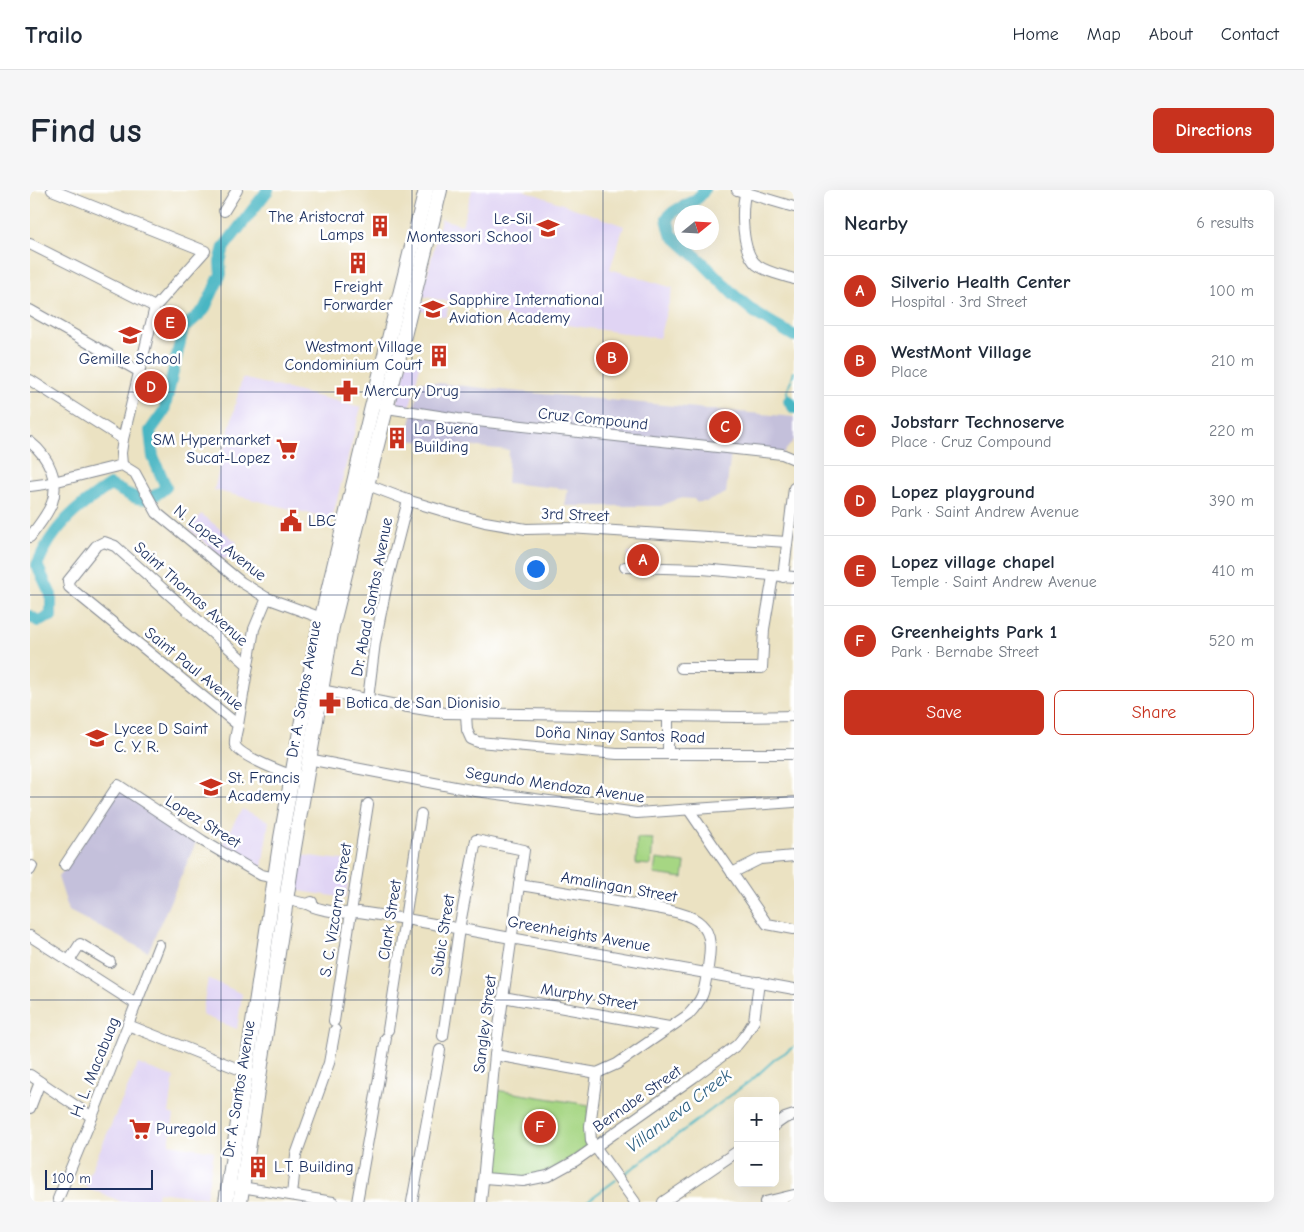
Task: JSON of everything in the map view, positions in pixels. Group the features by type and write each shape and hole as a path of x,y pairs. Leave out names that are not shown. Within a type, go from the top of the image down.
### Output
{"main road":[{"name":"Dr. A. Santos Avenue","path":"226,1202 235,1186 258,1077 279,898 276,878 299,777 308,759 321,690 327,620 368,485 380,413 426,190"},
{"name":"Dr. A. Santos Avenue","path":"240,1202 235,1186 245,1071 279,898 327,620 380,413 396,365 440,190"}],"street":[{"path":"30,486 55,482 110,467 124,466 126,452 123,439 155,307 205,251 52,190"},
{"path":"224,211 237,190"},
{"path":"730,190 734,192 741,190 794,207"},
{"path":"741,190 744,234 747,250 752,260 767,271 794,279"},
{"path":"30,244 155,307"},
{"path":"30,310 140,372"},
{"path":"30,380 123,439"},
{"name":"Cruz Compound","path":"380,413 458,419 782,454 794,459"},
{"path":"30,442 48,462 56,491 54,501 30,538"},
{"name":"N. Lopez Avenue","path":"124,466 135,473 157,513 241,582 267,598 327,620"},
{"name":"3rd Street","path":"368,485 408,500 485,522 526,529 569,528 787,542"},
{"path":"681,668 762,668 764,629 787,542 794,488"},
{"name":"Dr. Abad Santos Avenue","path":"368,699 375,642 388,578 408,500"},
{"name":"Saint Thomas Avenue","path":"68,581 96,546 104,542 115,546 248,665"},
{"path":"625,568 702,568 778,577 794,577"},
{"name":"Saint Paul Avenue","path":"68,581 69,587 238,725 235,743 238,748 270,768 299,777"},
{"path":"238,725 254,629 267,598"},
{"name":"Doña Ninay Santos Road","path":"321,690 445,713 794,716"},
{"name":"Doña Ninay Santos Road","path":"466,714 467,730 471,739 478,742 617,754 794,754"},
{"path":"668,716 668,754"},
{"name":"Segundo Mendoza Avenue","path":"308,759 476,790 637,813 794,802"},
{"name":"Lopez Street","path":"65,865 118,786 203,841 261,875 276,878"},
{"name":"S. C. Vizcarra Street","path":"292,1195 296,1155 329,1062 354,911 368,804"},
{"path":"689,810 767,924 794,930"},
{"name":"Clark Street","path":"357,1202 406,919 421,814"},
{"name":"Subic Street","path":"443,1036 459,929 476,840 524,850"},
{"name":"Sangley Street","path":"481,1202 495,1056 524,850"},
{"path":"732,873 760,860 794,856"},
{"name":"Amalingan Street","path":"519,885 582,894 680,913 700,923 707,933 710,946 707,972 702,997 697,1006 688,1015 617,1064 597,1073"},
{"name":"Greenheights Avenue","path":"279,898 307,904 314,902 354,911 511,937 794,989"},
{"path":"30,936 136,1004"},
{"path":"69,961 80,944 110,962"},
{"name":"H. L. Macabuag","path":"58,1199 92,1117 158,945"},
{"name":"Bernabe Street","path":"484,1178 523,1181 536,1180 548,1176 574,1161 737,1045 754,1021 759,982"},
{"name":"Murphy Street","path":"503,997 669,1027"},
{"path":"128,1025 258,1077"},
{"path":"412,1202 440,1050"},
{"path":"495,1056 597,1073 590,1139 635,1202"},
{"path":"30,1075 92,1117"},
{"path":"30,1108 40,1082"},
{"path":"779,1122 794,1115"},
{"path":"664,1202 734,1154"},
{"path":"235,1186 333,1202"},
{"path":"765,1202 794,1195"}],"shaded area":[{"path":"472,190 523,190 624,226 610,269 673,288 659,338 518,318 422,296 441,219 462,225"},
{"name":"Sapphire International Aviation Academy","path":"420,301 448,308 446,317 418,310"},
{"path":"408,358 421,361 410,407 396,404"},
{"name":"SM Hypermarket Sucat-Lopez","path":"242,378 361,407 332,519 214,490"},
{"path":"421,381 794,417 794,440 781,456 731,452 726,493 706,502 679,498 661,506 565,506 568,489 507,483 509,450 406,440"},
{"path":"201,514 237,542 225,560 190,530"},
{"path":"628,553 658,555 658,567 627,565"},
{"path":"118,788 197,840 148,952 69,911 58,877 66,868"},
{"path":"242,809 269,821 262,868 222,844"},
{"path":"301,855 351,861 346,898 293,890"},
{"path":"208,978 242,994 237,1029 202,1015"},
{"name":"Puregold","path":"138,1064 174,1077 169,1113 174,1115 169,1144 214,1151 206,1198 158,1192 156,1202 122,1202 84,1186"}],"green space":[{"path":"637,838 653,839 651,865 636,864"},
{"path":"656,859 685,863 683,878 654,874"},
{"path":"496,1090 589,1105 585,1148 556,1167 532,1176 515,1177 489,1173"}],"waterway":[{"path":"30,616 38,621 51,616 51,595 37,565 50,539 76,510 110,485 132,496 145,499 166,487 153,457 150,431 164,411 183,329 204,310 221,274 220,262 224,247 268,190"},
{"name":"Villanueva Creek","path":"704,190 696,199 671,213 667,218 671,234 735,296 757,314 794,336"},
{"name":"Villanueva Creek","path":"789,401 787,392 794,372"},
{"name":"Villanueva Creek","path":"789,401 794,408"},
{"name":"Villanueva Creek","path":"622,1176 754,1078 775,1059 794,1047"},
{"name":"Villanueva Creek","path":"586,1202 616,1180"}],"place":[{"name":"The Aristocrat Lamps","path":"380,226"},
{"name":"Le-Sil Montessori School","path":"548,228"},
{"name":"Freight Forwarder","path":"358,263"},
{"name":"Sapphire International Aviation Academy","path":"433,309"},
{"name":"Lopez village chapel","path":"170,323"},
{"name":"Gemille School","path":"130,335"},
{"name":"Westmont Village Condominium Court","path":"439,356"},
{"name":"WestMont Village","path":"612,358"},
{"name":"Lopez playground","path":"151,387"},
{"name":"Mercury Drug","path":"347,391"},
{"name":"Jobstarr Technoserve","path":"725,427"},
{"name":"La Buena Building","path":"397,438"},
{"name":"SM Hypermarket Sucat-Lopez","path":"287,449"},
{"name":"LBC","path":"291,521"},
{"name":"Silverio Health Center","path":"643,560"},
{"name":"Botica de San Dionisio","path":"330,703"},
{"name":"Lycee D Saint C. Y. R.","path":"97,738"},
{"name":"St. Francis Academy","path":"211,787"},
{"name":"Greenheights Park 1","path":"540,1127"},
{"name":"Puregold","path":"140,1129"},
{"name":"L.T. Building","path":"258,1167"}]}
